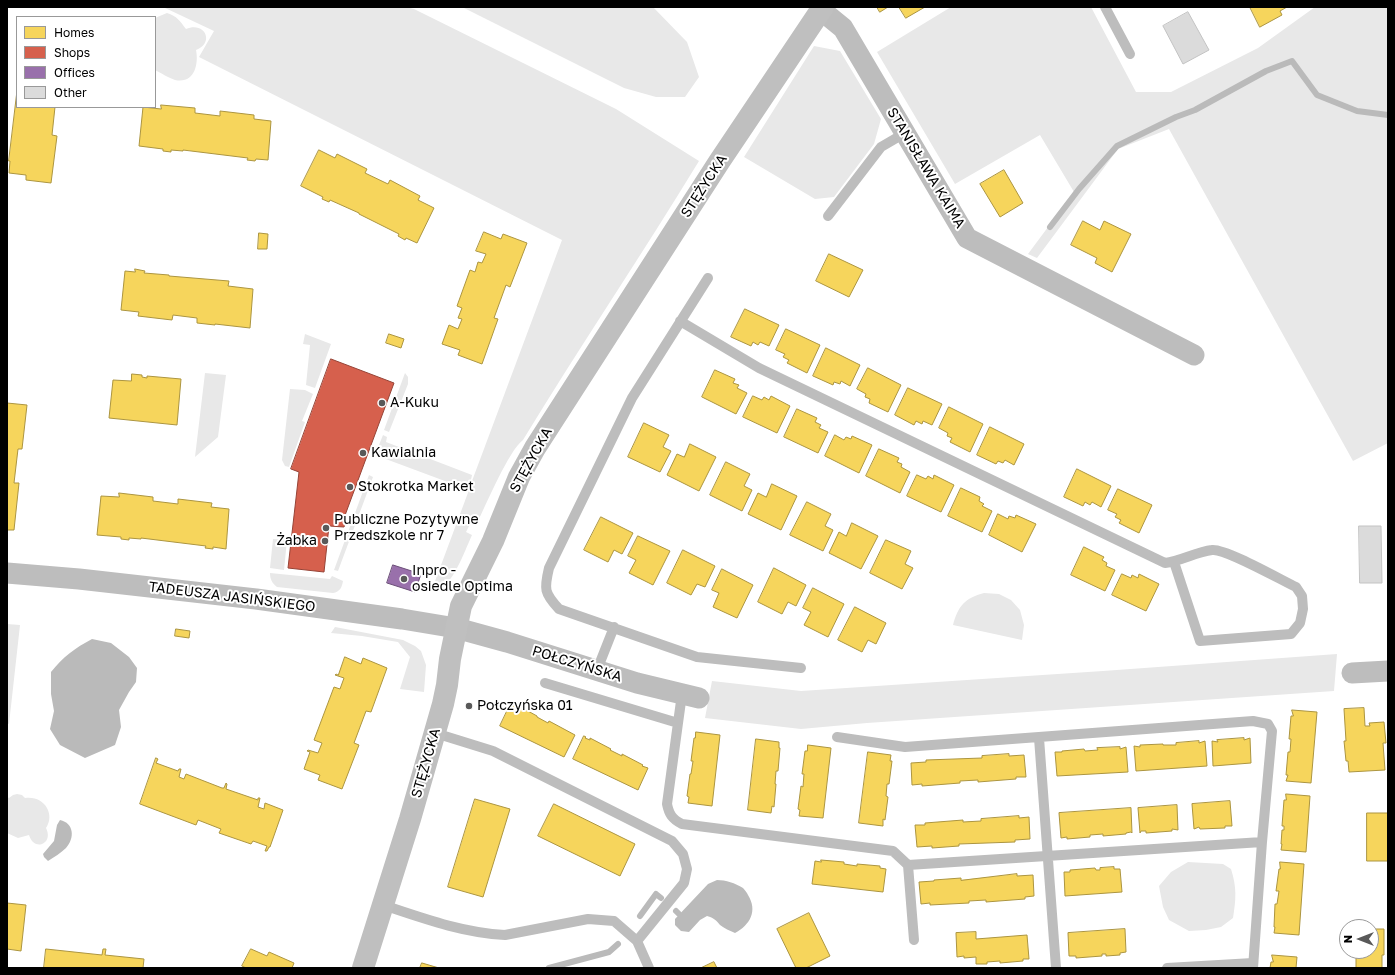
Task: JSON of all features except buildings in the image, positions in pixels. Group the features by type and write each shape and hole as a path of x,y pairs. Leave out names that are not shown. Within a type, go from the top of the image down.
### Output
{"street":[{"name":"STANISŁAWA KAIMA","path":"822,8 843,28 967,238 1194,355"},
{"name":"STĘŻYCKA","path":"362,968 410,819 435,733 447,686 461,606 493,542 519,477 535,448 719,162 822,8"},
{"name":"TADEUSZA JASIŃSKIEGO","path":"7,573 79,579 256,599 456,628"},
{"name":"POŁCZYŃSKA","path":"456,628 637,683 690,696"},
{"path":"1352,673 1388,671"}],"lane":[{"path":"1105,7 1130,54"},
{"path":"828,216 881,147 904,133"},
{"path":"708,278 632,398 549,568 546,583 548,597 559,609 697,657 801,668"},
{"path":"680,321 758,368 1165,563 1174,562 1213,550 1226,552 1296,587 1302,596 1300,623 1291,634 1200,641 1174,562"},
{"path":"597,670 614,627"},
{"path":"545,683 678,723"},
{"path":"690,696 678,723 667,804 669,813 674,820 682,824 893,851 908,865 914,940"},
{"path":"837,737 905,747 1254,721 1268,724 1272,731 1253,965 1167,968"},
{"path":"435,733 492,751 672,841 684,854 687,869 684,883 637,941"},
{"path":"1039,738 1056,968"},
{"path":"908,865 1262,842"},
{"path":"382,905 473,932 505,935 588,919 614,921 637,941 649,968"}],"shaded area":[{"path":"163,7 406,7 414,9 616,109 699,161 523,440 511,455 498,478 477,523 472,520 466,532 472,535 451,579 441,587 431,592 469,490 375,455 383,435 387,437 386,442 472,475 469,489 562,240 199,57 214,31"},
{"path":"462,7 653,7 687,42 699,77 685,97 656,97 624,88"},
{"path":"951,7 1091,7 1136,92 1171,92 1258,48 1315,7 1388,7 1388,443 1353,461 1169,129 1118,149 1037,258 1028,254 1074,192 1040,135 955,184 877,52"},
{"path":"167,13 176,17 186,29 193,27 203,30 206,38 205,43 202,47 196,50 196,67 191,76 187,79 175,80 156,70 156,18"},
{"path":"814,46 840,51 881,119 874,144 834,197 815,199 744,157"},
{"path":"305,334 331,344 315,388 306,385 310,345 303,344"},
{"path":"205,373 226,375 218,437 195,457"},
{"path":"405,373 408,377 408,384 389,432 384,430"},
{"path":"290,389 305,390 313,394 302,421 305,422 289,467 285,466 282,460"},
{"path":"369,475 373,477 338,571 334,570"},
{"path":"273,539 287,540 284,570 270,568"},
{"path":"270,573 330,579 332,576 343,581 340,589 333,593 277,587 270,577"},
{"path":"984,593 999,594 1011,600 1020,610 1024,625 1022,640 953,625 957,613 963,604 972,597"},
{"path":"7,624 20,625 9,724 7,723"},
{"path":"335,627 403,640 415,646 421,651 426,665 424,692 400,689 410,657 398,642 331,633"},
{"path":"92,639 111,643 129,657 137,668 136,682 119,710 121,727 115,745 85,758 60,745 50,729 54,711 51,694 51,672 70,653"},
{"path":"1337,654 1334,691 867,723 801,729 705,718 712,681 801,691"},
{"path":"17,794 22,795 25,798 37,799 46,806 49,817 49,822 46,828 48,834 45,842 42,844 35,843 31,840 29,835 18,838 7,833 7,797 9,798"},
{"path":"60,820 68,824 72,831 71,840 64,850 48,861 43,854 54,841 57,825"},
{"path":"1188,862 1223,864 1231,869 1235,894 1233,918 1221,927 1189,931 1169,920 1163,907 1159,886 1171,872"},
{"path":"717,880 734,883 743,888 748,894 751,901 752,912 748,922 735,933 720,925 715,919 707,916 700,920 689,932 681,931 675,925 675,919 708,884"}],"waterway":[{"path":"1050,227 1079,189 1117,146 1176,117 1195,110 1266,71 1292,61 1317,95 1357,111 1388,115"},
{"path":"640,916 656,894 661,898"},
{"path":"676,911 679,914"},
{"path":"549,968 609,952 618,944"}],"place":[{"name":"A-Kuku","path":"382,403"},
{"name":"Kawialnia","path":"363,453"},
{"name":"Stokrotka Market","path":"350,487"},
{"name":"Publiczne Pozytywne Przedszkole nr 7","path":"326,528"},
{"name":"Żabka","path":"325,541"},
{"name":"Inpro - osiedle Optima","path":"404,579"},
{"name":"Połczyńska 01","path":"469,706"}]}
